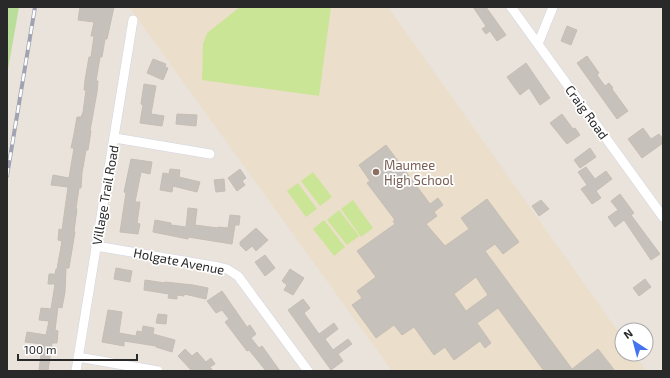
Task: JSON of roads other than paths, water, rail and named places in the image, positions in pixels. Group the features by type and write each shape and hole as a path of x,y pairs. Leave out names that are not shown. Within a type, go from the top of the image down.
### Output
{"street":[{"name":"Craig Road","path":"511,7 663,217"},
{"path":"538,44 553,7"},
{"name":"Village Trail Road","path":"76,371 134,20"},
{"path":"115,138 210,154"},
{"name":"Holgate Avenue","path":"96,246 219,267 232,271 238,276 308,371"},
{"path":"78,357 158,371"}],"railway":[{"path":"7,176 35,7"}],"place":[{"name":"Maumee High School","path":"376,172"}]}
